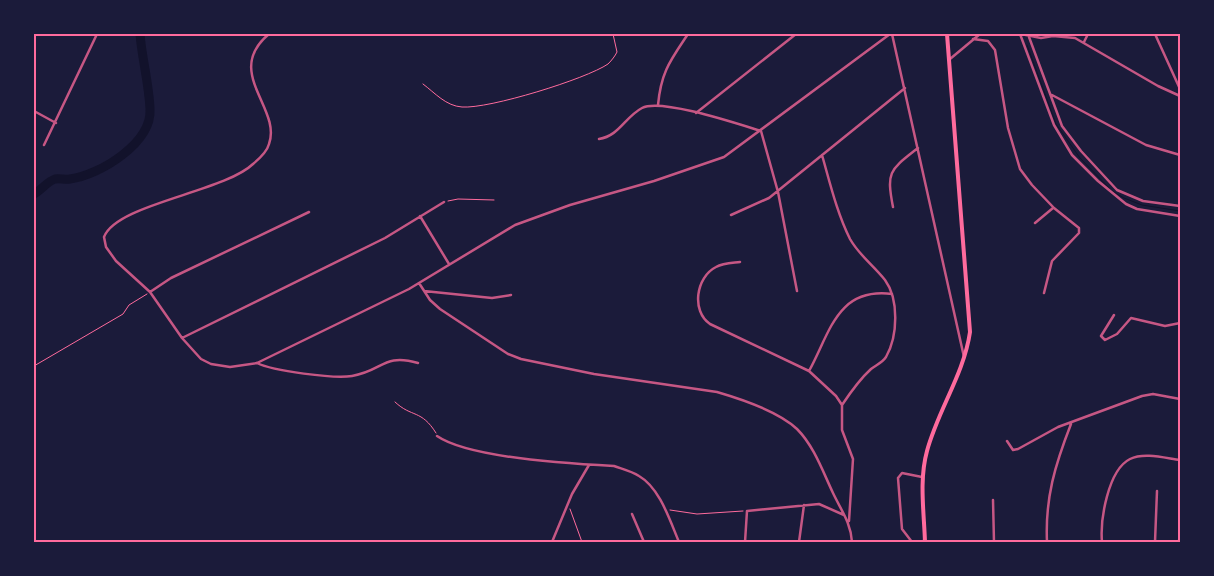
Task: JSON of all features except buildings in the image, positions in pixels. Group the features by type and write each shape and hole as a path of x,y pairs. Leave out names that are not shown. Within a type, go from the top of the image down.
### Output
{"main road":[{"path":"925,542 923,477 930,440 964,359 970,332 970,308 956,174 947,34"}],"street":[{"path":"44,145 97,34"},
{"path":"269,34 260,43 252,62 255,86 270,126 269,144 262,156 250,167 225,180 135,212 117,222 104,236 106,247 125,269 150,292 182,338 201,358 211,364 230,367 256,363 419,283 515,225 570,205 724,156 761,131 891,34 906,88 964,359"},
{"path":"658,105 660,82 665,69 688,34"},
{"path":"696,113 796,34"},
{"path":"950,59 980,34"},
{"path":"1020,34 1029,37 1068,37 1084,42 1158,86 1180,96"},
{"path":"1020,34 1051,94 1067,135 1117,190 1143,201 1180,206"},
{"path":"1084,42 1088,34"},
{"path":"1155,34 1180,89"},
{"path":"1029,37 1033,58 1054,125 1079,162 1098,182 1126,204 1137,209 1180,216"},
{"path":"973,39 988,41 995,50 1002,96 1017,160 1025,176 1054,208 1079,228 1079,233 1052,261 1044,293"},
{"path":"730,215 758,204 778,192 906,88"},
{"path":"1051,94 1146,145 1180,155"},
{"path":"599,139 612,135 639,109 658,105 696,113 761,131"},
{"path":"34,112 56,123"},
{"path":"761,131 778,192 797,291"},
{"path":"893,207 888,183 890,174 896,166 918,148"},
{"path":"822,155 839,212 850,237 859,252 885,281 892,294 895,325 885,357 865,376 842,405"},
{"path":"182,338 363,250 444,202"},
{"path":"1035,223 1054,208"},
{"path":"150,292 171,278 309,212"},
{"path":"420,216 449,264"},
{"path":"740,262 716,267 705,275 698,295 701,316 710,324 809,371 829,388 842,405 842,430 853,459 849,523 852,542"},
{"path":"419,283 423,291 440,309 508,354 521,359 594,374 718,392 736,397 783,419 797,429 807,441 849,523"},
{"path":"423,291 492,298 511,295"},
{"path":"809,371 838,312 863,296 878,292 892,294"},
{"path":"1114,315 1102,333 1101,336 1105,340 1116,334 1131,318 1165,326 1180,323"},
{"path":"256,363 281,371 342,376 366,372 389,361 401,358 418,363"},
{"path":"1007,442 1013,450 1018,449 1058,427 1071,424 1142,396 1153,394 1180,399"},
{"path":"1048,542 1046,515 1048,498 1071,424"},
{"path":"437,436 468,449 589,465 614,466 641,477 652,489 664,509 679,542"},
{"path":"1102,542 1102,519 1106,499 1122,465 1138,457 1180,460"},
{"path":"552,542 589,465"},
{"path":"912,542 902,529 898,478 902,473 923,477"},
{"path":"1155,542 1156,491"},
{"path":"993,500 994,542"},
{"path":"799,542 804,506"},
{"path":"745,542 746,511 825,506 844,516"},
{"path":"632,514 644,542"},
{"path":"1166,542 1180,541"},
{"path":"916,542 925,542"}],"path":[{"path":"423,84 446,102 461,107 505,100 587,74 609,63 617,52 613,34"},
{"path":"444,202 458,199 494,200"},
{"path":"34,366 123,314 129,305 150,292"},
{"path":"395,402 403,409 426,418 437,436"},
{"path":"568,506 582,542"},
{"path":"664,509 696,514 746,511"}],"waterway":[{"path":"34,194 55,179 82,176 109,164 122,155 143,134 148,122 150,109 140,34"},
{"path":"1027,45 1056,124 1080,158 1112,191 1124,198 1142,205 1180,211"}]}
